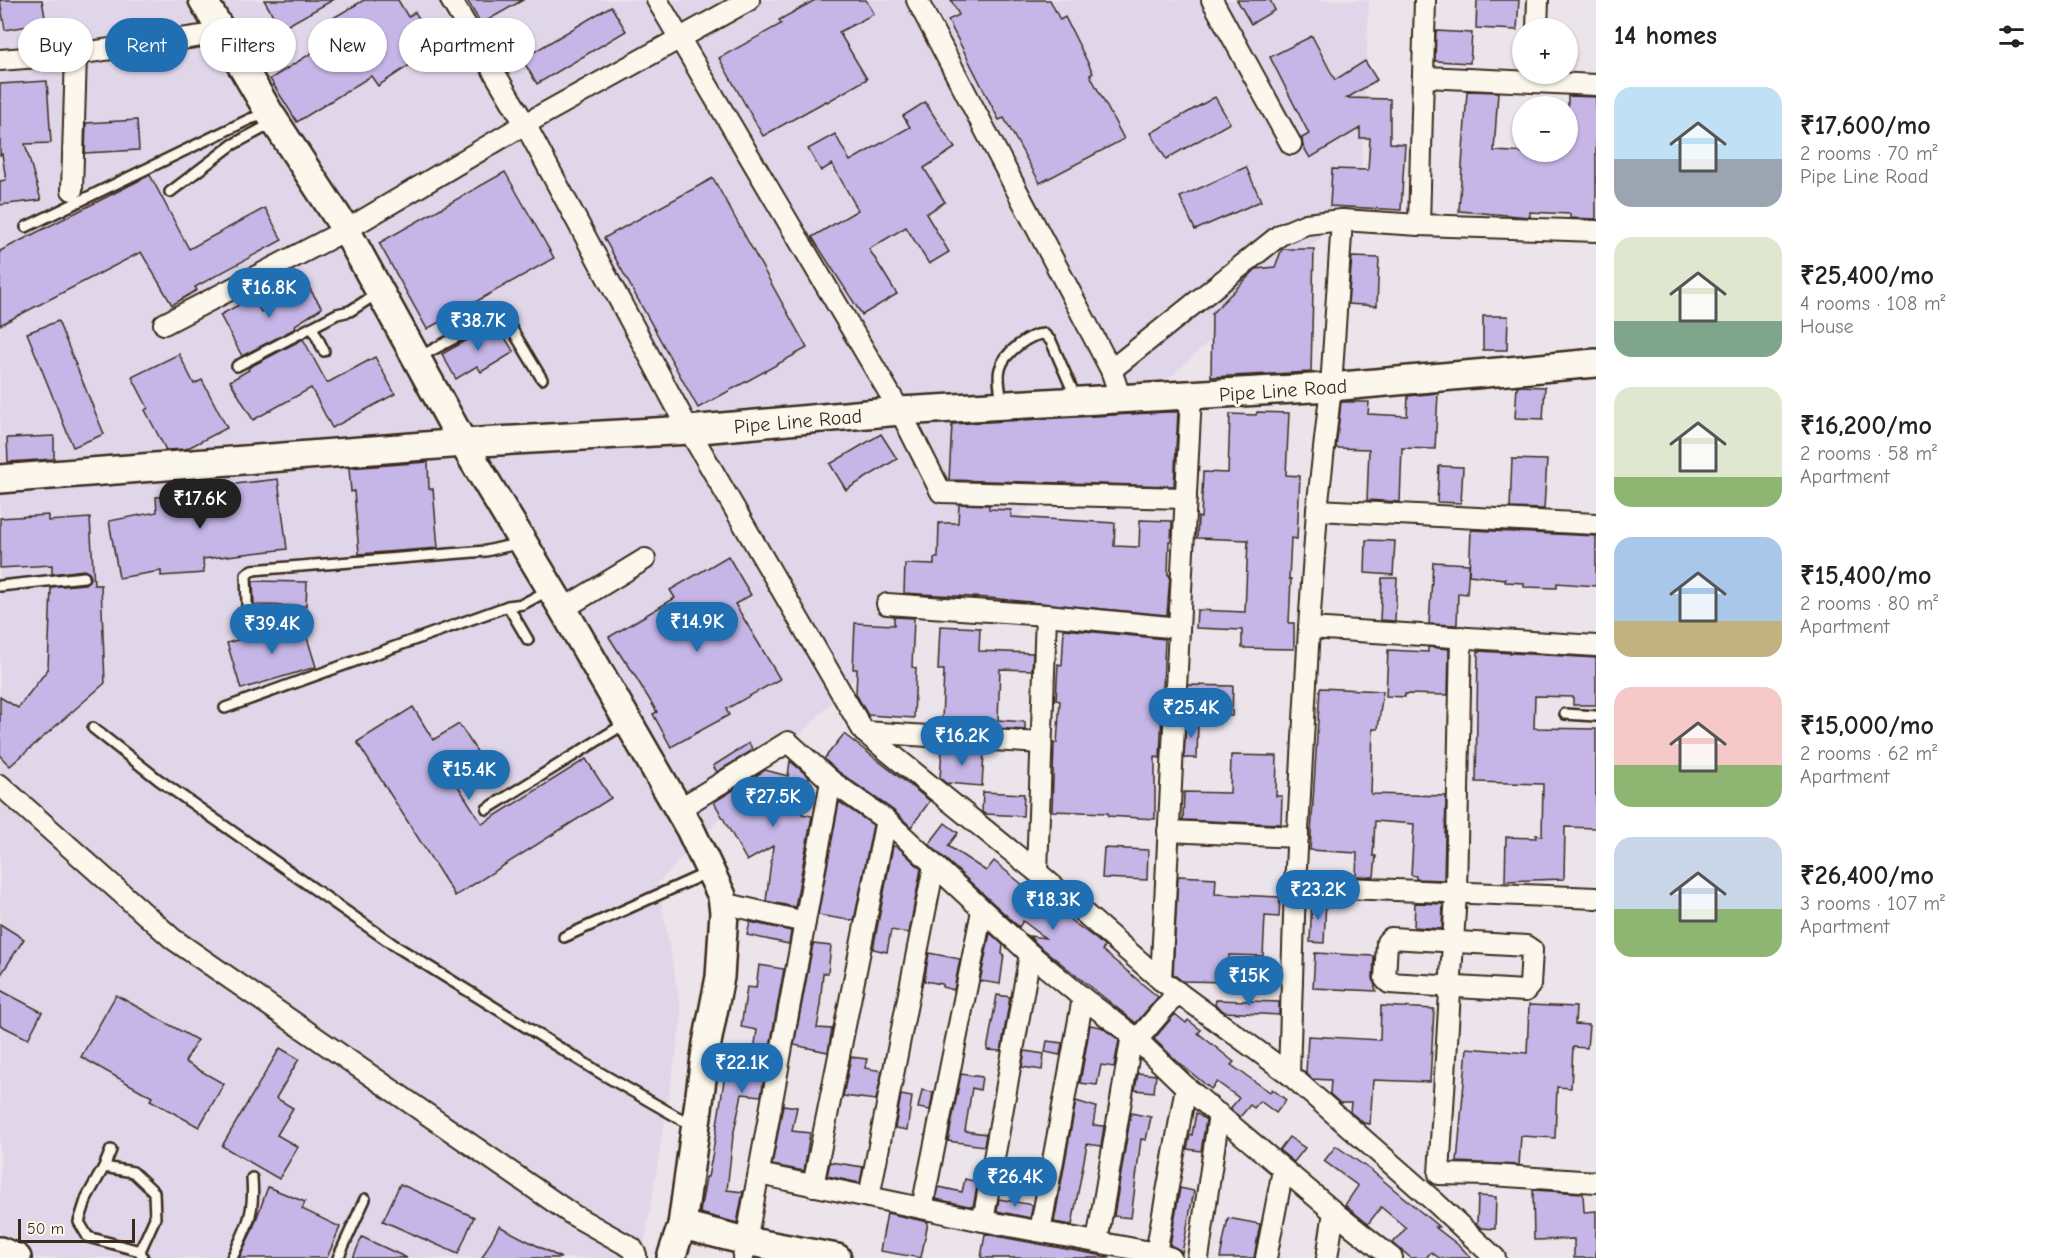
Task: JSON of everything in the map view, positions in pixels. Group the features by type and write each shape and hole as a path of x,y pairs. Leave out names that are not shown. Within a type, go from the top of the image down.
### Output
{"street":[{"path":"203,0 214,18"},
{"path":"451,0 525,124 688,430 864,732 1037,872 1161,980 1289,1074 1496,1258"},
{"path":"657,0 900,411 941,492 1186,498"},
{"path":"164,324 346,230 525,124 749,0"},
{"path":"917,0 1111,370 1121,399"},
{"path":"1212,0 1291,144"},
{"path":"1419,225 1425,77 1425,0"},
{"path":"1537,18 1538,0"},
{"path":"93,52 200,36"},
{"path":"0,60 18,59"},
{"path":"72,190 75,72"},
{"path":"246,72 346,230 463,443 679,809 722,896 720,977 707,1042 682,1225 671,1258"},
{"path":"1425,77 1512,78"},
{"path":"1578,83 1596,85"},
{"path":"1111,370 1280,235 1306,224 1342,220 1596,231"},
{"path":"1289,1074 1295,886 1309,628 1317,510 1331,387 1342,220"},
{"name":"Pipe Line Road","path":"0,479 463,443 688,430 900,411 1331,387 1596,363"},
{"path":"1161,980 1191,396"},
{"path":"1317,510 1596,524"},
{"path":"557,599 645,559"},
{"path":"887,604 1046,615 1179,628"},
{"path":"1037,872 1046,615"},
{"path":"1309,628 1596,646"},
{"path":"1436,1203 1456,893 1461,637"},
{"path":"864,732 1041,743"},
{"path":"679,809 788,742 831,781 886,820 1030,954 1135,1038 1186,1087 1283,1170 1392,1258"},
{"path":"745,1250 831,781"},
{"path":"0,785 173,939 573,1215 632,1248 636,1258"},
{"path":"813,1186 886,820"},
{"path":"1168,831 1298,837"},
{"path":"869,1197 934,866"},
{"path":"1295,886 1596,898"},
{"path":"723,903 805,922"},
{"path":"922,1208 982,911"},
{"path":"1391,938 1453,943 1526,946 1532,950 1530,985 1525,992 1389,983 1385,980 1387,942 1391,938"},
{"path":"983,1221 1030,954"},
{"path":"1097,1242 1135,1038 1178,992"},
{"path":"1040,1231 1083,998"},
{"path":"759,1174 1164,1256 1186,1087"},
{"path":"1198,1258 1219,1114"},
{"path":"1266,1258 1283,1170"},
{"path":"1439,1174 1596,1182"},
{"path":"1327,1258 1334,1212"},
{"path":"682,1225 745,1250 837,1258"},
{"path":"0,1251 17,1258"}],"lane":[{"path":"26,227 250,118 273,118"},
{"path":"170,192 232,145 273,118"},
{"path":"237,366 337,314 350,311 380,292"},
{"path":"417,358 500,314 504,316 542,379"},
{"path":"312,327 324,351"},
{"path":"1002,405 999,370 1010,353 1036,334 1044,334 1051,341 1078,402"},
{"path":"248,630 246,575 252,570 486,551 523,542"},
{"path":"0,586 84,577"},
{"path":"225,708 508,606 557,599"},
{"path":"508,606 528,640"},
{"path":"1565,714 1596,716"},
{"path":"487,809 628,722"},
{"path":"93,728 159,780 394,945 597,1071 696,1127"},
{"path":"564,937 711,871"},
{"path":"104,1167 133,1172 154,1192 154,1218 141,1255 88,1237 79,1222 87,1197 111,1150"},
{"path":"232,1258 250,1218 254,1199 252,1178"},
{"path":"338,1258 365,1199"}],"shaded area":[{"path":"0,0 1369,0 1360,201 921,609 658,883 682,1016 642,1258 0,1258"}],"building":[{"path":"0,0 42,0 45,18 18,18 18,28 5,30"},
{"path":"264,0 333,0 296,21 296,18 275,18"},
{"path":"364,0 398,0 408,17 415,12 419,18 399,18 399,72 378,86 371,76 297,122 270,79 281,72 296,72 296,63 308,55 308,72 387,72 387,18 333,18"},
{"path":"467,0 523,0 492,18 478,18"},
{"path":"815,0 866,0 874,14 839,32 867,79 763,136 719,58 781,24 779,20"},
{"path":"951,0 1050,0 1060,20 1065,17 1093,73 1090,75 1124,139 1040,183 1004,118 999,120 948,20 959,15"},
{"path":"1237,0 1270,0 1275,10 1251,24"},
{"path":"1477,0 1519,0 1518,18 1512,18 1512,30 1476,28"},
{"path":"611,6 626,31 537,84 530,72 535,72 535,51"},
{"path":"1436,31 1472,33 1470,63 1435,61"},
{"path":"1312,36 1335,80 1365,61 1377,80 1347,98 1390,99 1390,143 1405,144 1401,210 1330,206 1332,169 1368,170 1370,138 1360,138 1360,128 1310,158 1303,146 1302,138 1309,134 1270,57"},
{"path":"47,81 51,143 25,144 41,200 0,205 0,181 6,180 2,154 0,155 0,84"},
{"path":"1467,91 1498,92 1494,151 1512,152 1512,162 1578,162 1578,96 1596,97 1596,219 1570,218 1570,214 1530,212 1530,217 1459,211"},
{"path":"1215,97 1230,123 1166,159 1151,133"},
{"path":"925,102 955,148 924,168 945,202 926,214 949,252 929,264 906,227 869,249 897,294 862,315 812,237 858,210 832,164 821,171 808,149 835,134 850,161 910,127 903,116"},
{"path":"137,120 139,150 85,153 86,123"},
{"path":"1246,167 1261,201 1195,230 1180,197"},
{"path":"505,172 554,258 427,329 379,243"},
{"path":"150,175 189,249 265,208 282,240 195,287 197,290 172,305 141,252 0,325 0,251"},
{"path":"713,178 807,348 698,408 604,238"},
{"path":"1282,249 1314,249 1311,372 1211,377 1212,313 1256,269 1275,267"},
{"path":"1352,257 1379,258 1377,306 1348,304"},
{"path":"306,283 322,308 295,325 296,328 242,356 220,315 253,297 261,312"},
{"path":"1483,316 1508,316 1507,350 1483,350"},
{"path":"58,321 104,434 73,447 27,333"},
{"path":"496,324 514,352 481,372 477,366 456,379 442,354"},
{"path":"303,339 327,383 375,357 395,394 332,428 311,388 253,420 230,381 249,370 248,368"},
{"path":"179,354 194,384 202,380 227,428 186,449 166,450 145,410 148,408 132,377"},
{"path":"1517,386 1545,387 1543,419 1515,418"},
{"path":"1438,393 1435,449 1402,448 1400,502 1367,500 1369,449 1336,448 1341,402 1369,402 1368,414 1407,416 1408,396"},
{"path":"1178,412 1174,486 949,480 952,424"},
{"path":"1257,412 1289,413 1286,475 1300,476 1297,539 1291,538 1289,579 1291,579 1289,623 1294,623 1294,649 1242,648 1242,630 1196,628 1197,610 1245,612 1248,540 1197,538 1198,517 1201,518 1203,472 1228,473 1230,414 1256,415"},
{"path":"881,434 897,459 846,490 830,464"},
{"path":"54,436 54,459 8,462 7,438"},
{"path":"1512,459 1547,460 1544,509 1510,508"},
{"path":"428,462 429,489 433,489 438,548 359,554 354,491 351,492 349,468"},
{"path":"1439,466 1463,467 1461,503 1437,502"},
{"path":"278,479 287,549 203,559 204,573 161,576 161,571 119,578 109,521 157,512 156,497 202,494 201,488"},
{"path":"959,504 989,505 989,509 1011,510 1011,517 1115,523 1114,546 1139,547 1140,520 1172,521 1171,541 1169,541 1168,575 1170,575 1167,615 989,598 904,593 905,564 934,565 934,558 938,558 939,523 958,523"},
{"path":"48,515 48,521 90,518 94,585 101,585 105,683 10,766 0,756 0,697 18,708 48,669 51,587 85,584 91,577 84,570 52,574 52,565 0,568 0,518"},
{"path":"1471,530 1596,536 1596,586 1557,583 1557,588 1524,587 1524,583 1469,575"},
{"path":"1366,540 1395,541 1393,575 1365,573"},
{"path":"728,556 751,595 735,604 780,679 726,709 729,715 671,747 653,714 657,712 609,637 675,598 670,590"},
{"path":"1433,562 1469,564 1467,594 1458,593 1457,625 1429,624"},
{"path":"1382,578 1397,578 1395,621 1380,620"},
{"path":"253,581 307,582 306,606 254,605"},
{"path":"894,617 914,618 912,667 916,668 914,718 868,715 856,694 857,669 853,669 855,623 894,625"},
{"path":"302,621 316,667 241,689 227,643"},
{"path":"940,626 980,628 979,651 1033,653 1032,670 1000,669 998,720 1025,722 1025,730 981,727 981,723 942,721 944,670 938,670"},
{"path":"1064,629 1165,639 1160,758 1155,757 1155,819 1108,816 1108,813 1052,811 1054,743 1057,743 1060,701 1056,700 1058,664 1062,665"},
{"path":"1428,647 1449,649 1448,695 1386,696 1388,650 1428,652"},
{"path":"1478,651 1596,658 1596,705 1573,705 1573,697 1535,696 1534,728 1596,729 1596,828 1565,827 1564,879 1505,881 1506,837 1536,838 1536,835 1542,836 1543,784 1476,782"},
{"path":"1188,685 1233,686 1232,716 1187,714"},
{"path":"1320,688 1383,691 1378,729 1373,729 1371,794 1446,796 1444,880 1416,879 1416,876 1411,875 1414,824 1375,821 1374,877 1356,876 1357,853 1310,850"},
{"path":"413,707 433,740 459,724 480,756 451,775 482,824 586,759 611,798 455,896 357,742"},
{"path":"1186,720 1198,721 1197,758 1184,758"},
{"path":"844,734 930,801 911,827 893,810 824,759"},
{"path":"749,743 753,750 717,772 713,766"},
{"path":"942,749 984,752 982,786 946,783 940,778"},
{"path":"1231,755 1277,756 1276,796 1282,796 1281,824 1183,820 1184,792 1230,793"},
{"path":"790,761 809,777 802,814 812,816 795,907 766,901 773,846 747,861 714,802 735,789 748,812 757,775 765,770 788,776"},
{"path":"983,792 1024,794 1023,816 985,814 982,812"},
{"path":"839,802 873,825 854,921 818,915"},
{"path":"945,823 958,833 948,846 986,871 994,861 1096,939 1105,947 1102,950 1158,997 1136,1023 1038,945 1029,936 1045,938 1023,921 1019,927 929,844"},
{"path":"893,846 898,847 921,869 909,933 891,930 887,952 873,949"},
{"path":"1104,848 1148,850 1147,880 1102,878"},
{"path":"1178,876 1216,878 1215,894 1280,897 1279,917 1265,916 1263,956 1229,955 1228,982 1182,981 1173,974"},
{"path":"1312,899 1326,899 1324,943 1310,942"},
{"path":"1415,903 1443,904 1442,929 1414,927"},
{"path":"750,922 791,931 789,944 747,935"},
{"path":"0,924 24,939 0,976"},
{"path":"990,933 1003,945 1000,984 980,981"},
{"path":"813,944 831,946 828,973 823,973 817,1028 832,1029 828,1052 794,1045"},
{"path":"929,953 960,959 954,990 942,987 942,984 924,981"},
{"path":"1315,953 1374,956 1373,978 1376,991 1313,988"},
{"path":"759,965 784,969 761,1096 742,1094 733,1136 727,1190 743,1192 737,1223 700,1213 712,1157 725,1074 750,1078 757,1030 741,1027 747,987 756,988"},
{"path":"0,990 42,1012 28,1039 0,1025"},
{"path":"116,995 197,1040 185,1062 224,1084 199,1127 150,1100 152,1097 81,1057"},
{"path":"997,995 1010,997 1001,1051 987,1050"},
{"path":"1216,1000 1279,1002 1279,1015 1225,1012 1215,1005"},
{"path":"1529,1005 1576,1007 1575,1024 1589,1025 1587,1048 1573,1047 1571,1088 1557,1087 1555,1138 1521,1136 1519,1165 1457,1162 1467,1048 1527,1053"},
{"path":"1381,1006 1434,1009 1430,1082 1373,1080 1370,1124 1364,1123 1350,1112 1351,1103 1340,1103 1330,1094 1331,1080 1312,1079 1306,1073 1308,1036 1380,1040"},
{"path":"1175,1014 1186,1023 1188,1020 1201,1030 1198,1033 1234,1062 1231,1065 1270,1092 1272,1089 1286,1100 1276,1113 1260,1101 1254,1108 1250,1105 1240,1117 1230,1109 1239,1098 1217,1082 1211,1089 1154,1039"},
{"path":"1090,1025 1101,1027 1119,1040 1114,1067 1101,1065 1097,1085 1080,1083"},
{"path":"1047,1041 1062,1043 1060,1055 1045,1052"},
{"path":"280,1048 299,1059 276,1098 293,1108 277,1135 298,1147 279,1179 222,1146"},
{"path":"1025,1051 1044,1054 1042,1070 1022,1067"},
{"path":"851,1057 867,1059 865,1068 882,1071 876,1100 843,1096"},
{"path":"1138,1073 1156,1075 1154,1092 1135,1090"},
{"path":"961,1074 982,1077 980,1090 972,1088 965,1131 986,1134 984,1146 948,1141"},
{"path":"922,1090 933,1092 930,1110 918,1108"},
{"path":"901,1095 912,1097 907,1130 895,1128"},
{"path":"1076,1101 1096,1107 1093,1125 1104,1126 1101,1146 1087,1144 1072,1225 1054,1222"},
{"path":"783,1105 797,1107 792,1131 810,1133 804,1171 772,1165"},
{"path":"1131,1113 1151,1117 1146,1140 1141,1139 1131,1218 1114,1216"},
{"path":"1196,1113 1206,1120 1201,1151 1187,1149"},
{"path":"1289,1137 1305,1148 1294,1162 1279,1150"},
{"path":"1336,1146 1372,1171 1439,1227 1435,1227 1461,1247 1471,1258 1439,1258 1431,1252 1426,1258 1411,1258 1393,1243 1406,1228 1381,1207 1368,1224 1345,1205 1358,1186 1324,1161"},
{"path":"830,1162 863,1167 860,1183 827,1176"},
{"path":"965,1179 978,1182 973,1207 936,1199 939,1187 962,1192"},
{"path":"400,1184 474,1217 458,1254 383,1221"},
{"path":"268,1187 305,1202 302,1209 340,1227 327,1258 239,1258 252,1231"},
{"path":"1180,1188 1194,1191 1182,1253 1170,1245"},
{"path":"1533,1190 1583,1193 1584,1212 1596,1211 1596,1258 1574,1258 1574,1239 1534,1240"},
{"path":"1478,1196 1496,1197 1495,1229 1481,1228 1477,1224"},
{"path":"999,1199 1033,1205 1030,1218 997,1211"},
{"path":"887,1213 928,1222 921,1258 880,1251"},
{"path":"1228,1218 1260,1224 1254,1258 1220,1258"},
{"path":"499,1226 561,1258 482,1258"},
{"path":"985,1234 1109,1257 1109,1258 981,1258"},
{"path":"362,1237 379,1245 407,1258 353,1258"}]}
